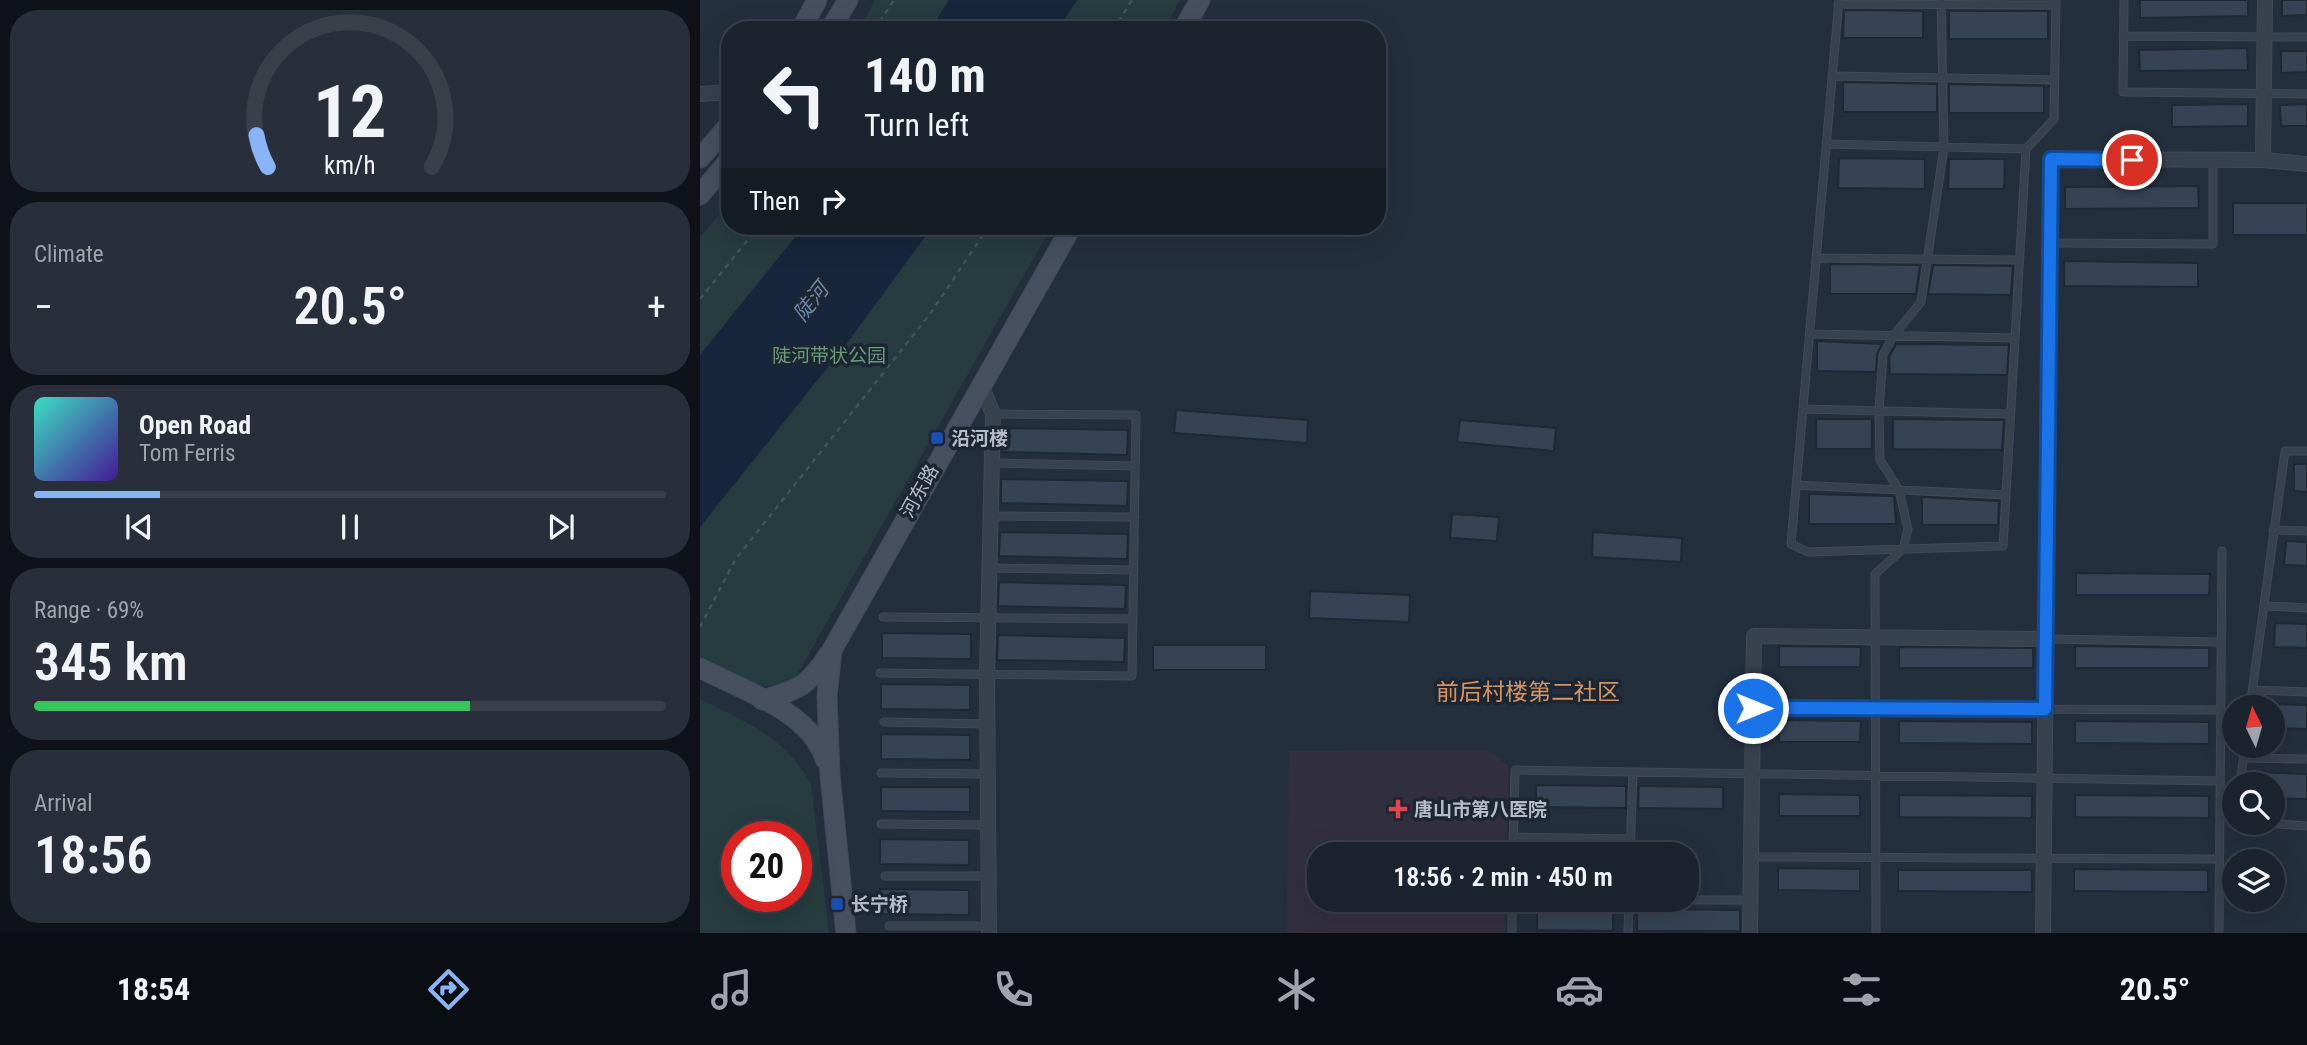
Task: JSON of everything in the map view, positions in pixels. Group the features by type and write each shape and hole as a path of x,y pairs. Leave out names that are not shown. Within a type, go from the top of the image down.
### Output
{"street":[{"path":"806,21 817,0"},
{"path":"835,21 848,0"},
{"path":"1188,21 1200,0"},
{"path":"2263,160 2265,0"},
{"path":"700,94 721,93"},
{"path":"700,158 721,134"},
{"path":"2043,933 2051,159 2263,160 2307,164"},
{"path":"700,195 721,170"},
{"name":"河东路","path":"846,933 830,775 827,696 832,650 1067,235"},
{"path":"981,385 993,414 987,674 989,930"},
{"path":"1750,933 1754,636 2046,639"},
{"path":"762,700 800,689 814,677 832,650"},
{"name":"河东路","path":"700,668 798,720 819,740 830,775"}],"lane":[{"path":"2124,0 2123,93 2307,94"},
{"path":"1838,2 2056,2 2054,119 2026,149 2003,546 1808,552 1791,544 1838,2"},
{"path":"1876,933 1875,574 1903,549 1908,530 1899,490 1880,460 1879,411 1883,355 1893,336 1921,302 1944,147 1940,2"},
{"path":"2124,36 2307,37"},
{"path":"1832,76 2055,80"},
{"path":"1826,144 2026,149"},
{"path":"2050,243 2213,244 2213,160"},
{"path":"1816,258 2019,260"},
{"path":"1810,334 2015,338"},
{"path":"1803,410 2010,414"},
{"path":"880,673 1132,676 1136,415 993,414"},
{"path":"2252,695 2285,451 2307,451"},
{"path":"992,463 1135,467"},
{"path":"1796,485 2006,495"},
{"path":"991,516 1135,517"},
{"path":"2273,530 2307,531"},
{"path":"2218,933 2222,551"},
{"path":"989,568 1134,570"},
{"path":"2264,606 2307,608"},
{"path":"883,617 1133,619"},
{"path":"2046,639 2221,642"},
{"path":"2253,690 2307,692"},
{"path":"1753,708 2220,710"},
{"path":"884,722 987,724"},
{"path":"2242,772 2244,758 2307,760"},
{"path":"1513,842 1515,770 2220,780"},
{"path":"1631,842 1633,772"},
{"path":"881,773 988,774"},
{"path":"881,824 988,825"},
{"path":"2285,825 2307,827"},
{"path":"1513,837 1631,839"},
{"path":"1751,857 2219,859"},
{"path":"885,876 989,876"},
{"path":"1699,900 1750,900"},
{"path":"1512,912 1512,933"},
{"path":"1628,933 1629,912"},
{"path":"889,926 989,930"}],"path":[{"path":"880,21 894,0"},
{"path":"1119,21 1132,0"},
{"path":"700,299 752,235"},
{"path":"700,626 722,580 735,560 930,314 983,235"}],"shaded area":[{"name":"唐山市第八医院","path":"1487,750 1508,765 1507,842 1307,842 1307,912 1506,912 1506,933 1287,933 1289,751"}],"green space":[{"path":"875,0 1180,0 1168,21 864,21"},
{"name":"陡河带状公园","path":"721,212 721,235 1047,235 797,675 786,683 774,686 749,682 700,658 700,237"},
{"path":"700,699 748,724 777,743 801,768 811,784 829,933 700,933"}],"water":[{"path":"949,0 1077,0 1064,21 936,21"},
{"name":"陡河","path":"797,235 926,235 847,343 700,527 700,355"}],"building":[{"path":"2140,0 2248,0 2248,16 2140,18"},
{"path":"2282,0 2307,0 2307,15 2282,16"},
{"path":"1844,10 1923,11 1923,38 1843,38"},
{"path":"1949,11 2048,11 2048,39 1949,39"},
{"path":"2247,48 2248,70 2140,71 2139,50"},
{"path":"2281,51 2307,51 2307,72 2281,73"},
{"path":"1843,82 1937,84 1937,112 1843,112"},
{"path":"1949,84 2044,86 2044,113 1949,113"},
{"path":"2248,104 2248,126 2172,127 2172,105"},
{"path":"2307,104 2307,126 2281,126 2280,105"},
{"path":"1839,158 1925,159 1925,189 1838,188"},
{"path":"1949,159 2005,159 2004,189 1948,189"},
{"path":"2198,186 2199,208 2065,209 2065,187"},
{"path":"2233,203 2307,203 2307,235 2233,235"},
{"path":"2064,261 2198,263 2198,287 2064,286"},
{"path":"1830,264 1920,265 1916,294 1830,294"},
{"path":"1933,265 2013,266 2011,295 1928,294"},
{"path":"1817,341 1882,344 1877,354 1876,372 1817,371"},
{"path":"1896,344 2009,345 2007,375 1890,374 1889,357"},
{"path":"1176,410 1308,420 1307,443 1174,433"},
{"path":"1816,419 1872,419 1872,449 1816,449"},
{"path":"1893,419 2004,420 2002,450 1893,449"},
{"path":"1460,420 1556,428 1554,451 1457,442"},
{"path":"1002,428 1128,430 1127,455 1002,452"},
{"path":"2294,464 2307,464 2307,492 2294,491"},
{"path":"1001,479 1128,481 1127,506 1001,503"},
{"path":"1809,494 1894,496 1896,524 1809,524"},
{"path":"1922,497 1999,501 1998,525 1922,525"},
{"path":"1452,514 1499,517 1497,541 1450,538"},
{"path":"1000,532 1128,534 1127,559 999,556"},
{"path":"1593,532 1682,538 1681,562 1592,557"},
{"path":"2286,541 2307,542 2307,566 2284,565"},
{"path":"2076,573 2210,574 2209,595 2076,595"},
{"path":"999,582 1126,585 1125,609 998,606"},
{"path":"1310,591 1410,595 1409,622 1309,618"},
{"path":"2275,623 2307,624 2307,648 2274,647"},
{"path":"882,633 971,634 971,659 882,658"},
{"path":"998,635 1125,638 1124,662 997,660"},
{"path":"1153,645 1266,645 1266,670 1153,670"},
{"path":"1779,646 1861,647 1860,667 1779,667"},
{"path":"2075,646 2209,648 2209,668 2075,668"},
{"path":"1899,647 2033,648 2033,668 1899,668"},
{"path":"881,684 970,685 970,710 881,709"},
{"path":"2286,704 2307,705 2307,729 2286,728"},
{"path":"1779,720 1861,721 1860,742 1779,742"},
{"path":"1899,721 2032,722 2032,744 1899,743"},
{"path":"2075,721 2209,722 2209,744 2075,743"},
{"path":"881,734 970,735 970,760 881,759"},
{"path":"2285,773 2307,774 2307,799 2285,798"},
{"path":"1536,785 1626,786 1626,808 1536,807"},
{"path":"1639,786 1723,787 1723,809 1638,808"},
{"path":"881,787 970,787 970,812 881,811"},
{"path":"1779,794 1860,795 1860,816 1779,816"},
{"path":"1899,795 2032,796 2032,818 1899,817"},
{"path":"2075,795 2209,796 2209,818 2075,817"},
{"path":"880,839 969,840 969,865 880,864"},
{"path":"1778,868 1860,869 1860,891 1778,890"},
{"path":"2074,869 2208,870 2208,892 2074,891"},
{"path":"1898,870 2032,870 2032,892 1898,891"},
{"path":"880,889 969,890 969,915 880,914"},
{"path":"1740,910 1740,931 1637,931 1637,912"},
{"path":"1537,912 1613,912 1613,931 1537,930"}],"place":[{"name":"沿河楼","path":"937,438"},
{"name":"唐山市第八医院","path":"1398,809"},
{"name":"长宁桥","path":"837,904"}],"district":[{"name":"前后村楼第二社区","path":"1528,692"}],"route":[{"path":"1753,708 2045,709 2051,159 2132,160"}]}
